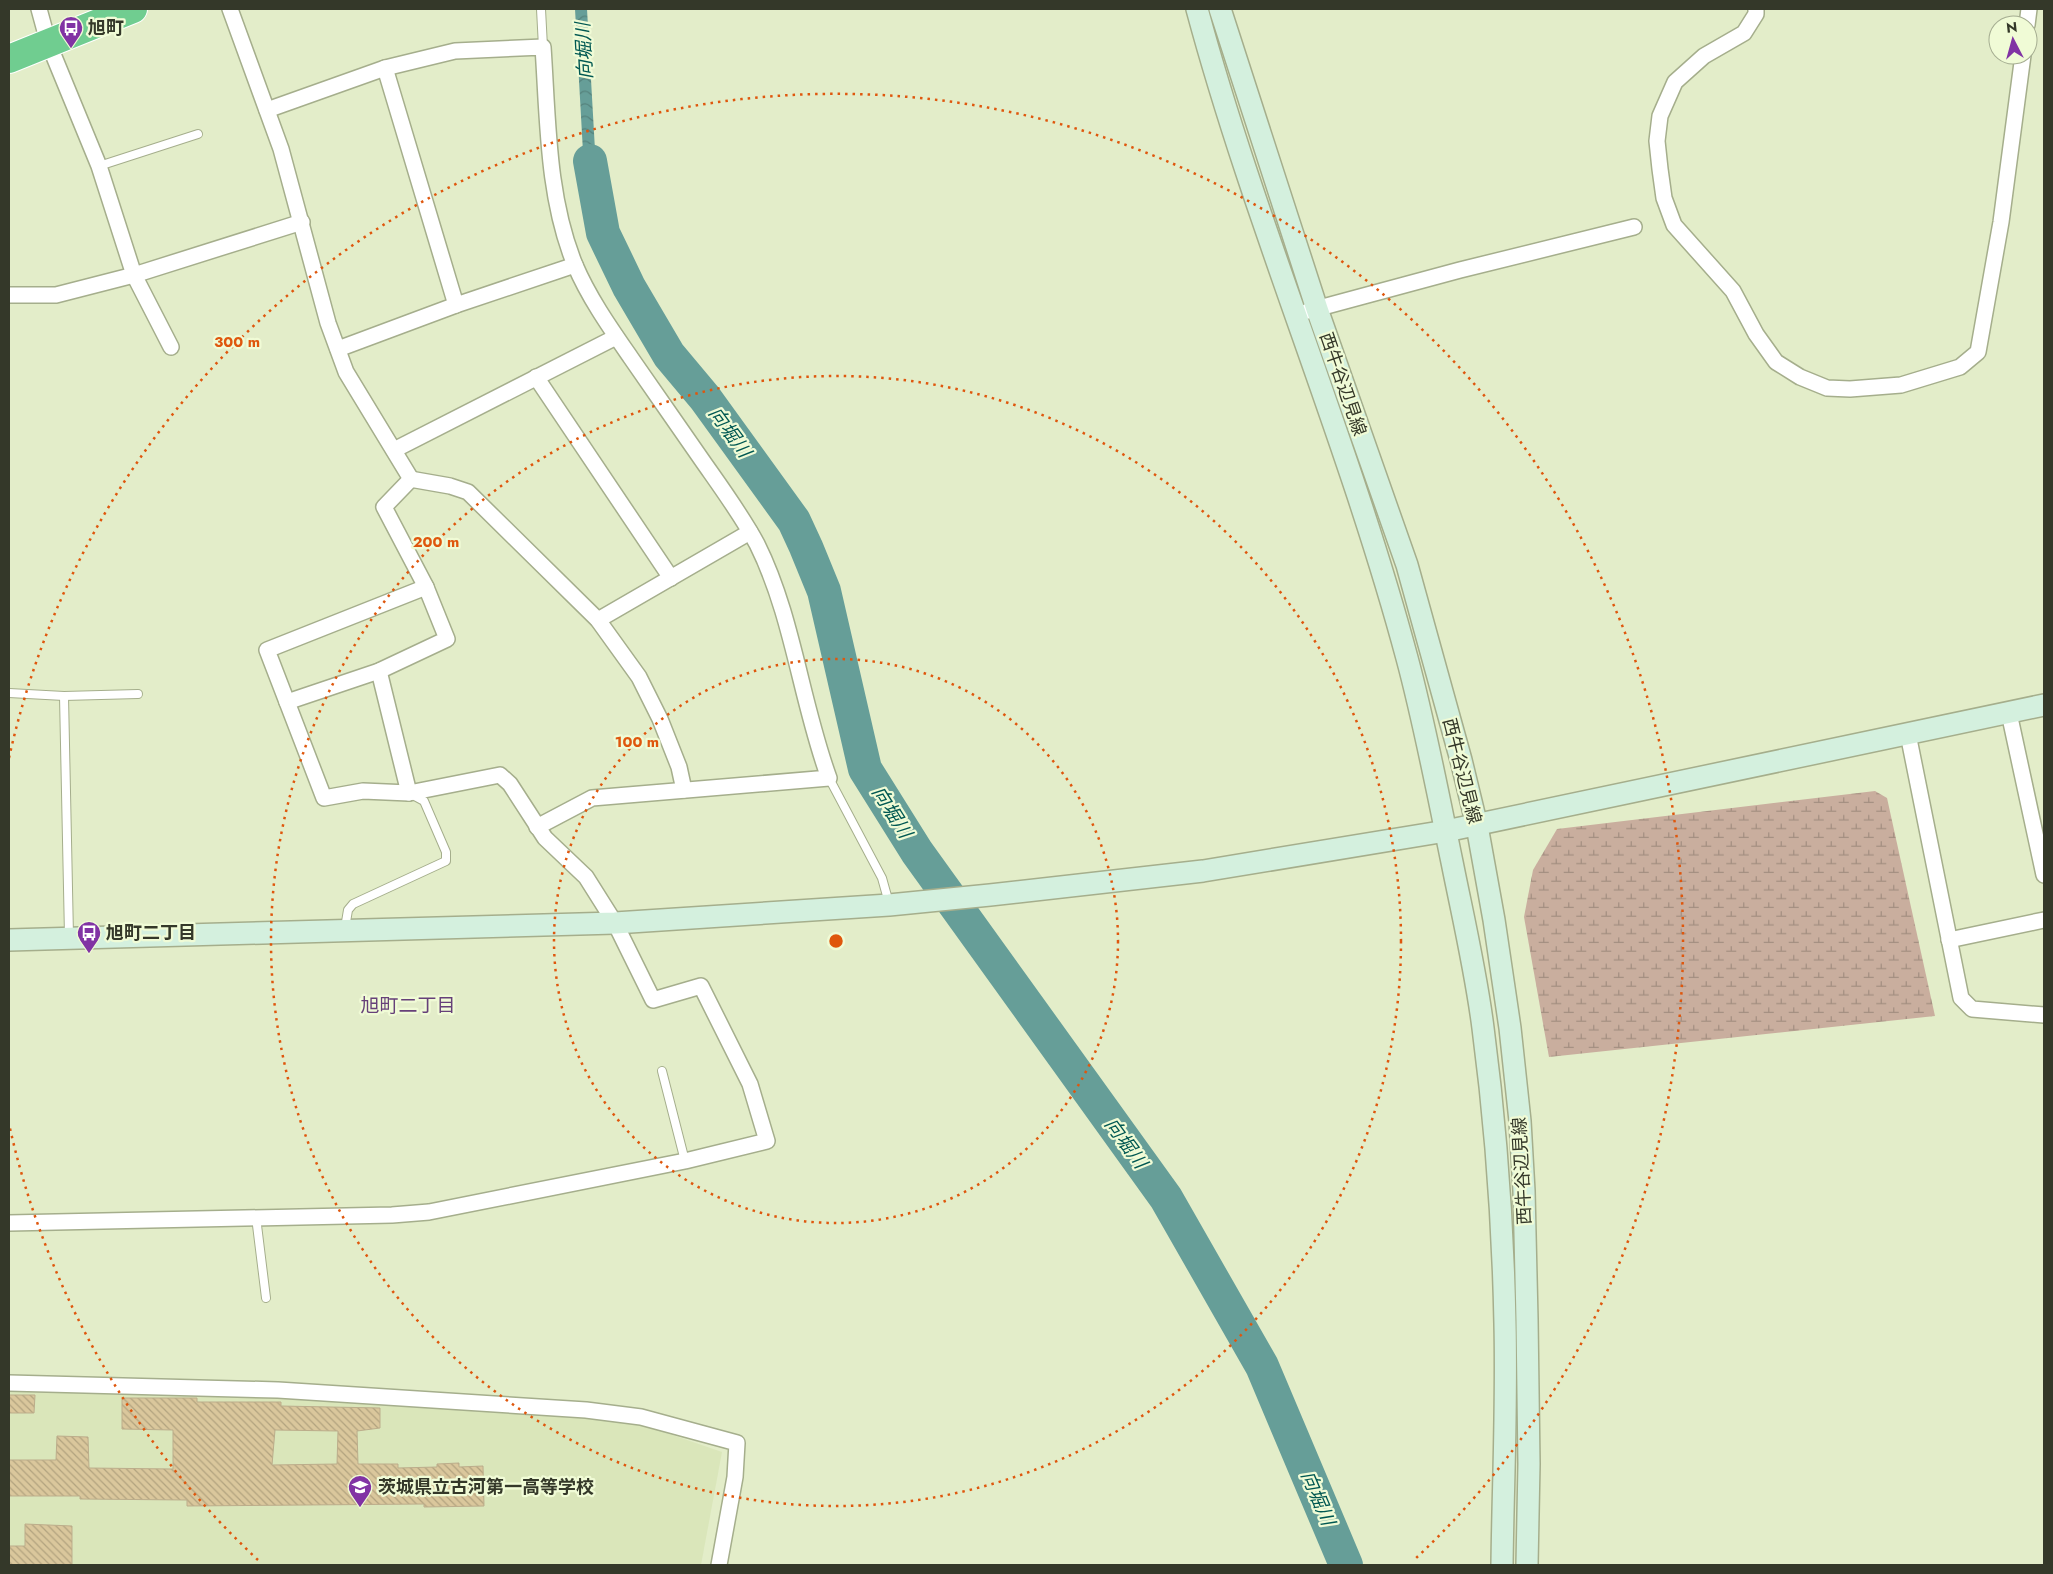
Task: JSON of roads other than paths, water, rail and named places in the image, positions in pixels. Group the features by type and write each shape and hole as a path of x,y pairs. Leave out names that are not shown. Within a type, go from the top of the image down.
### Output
{"highway":[{"path":"9,59 133,9"}],"street":[{"path":"39,9 48,42 98,166 134,275 171,347"},
{"path":"230,9 281,149 328,323 346,372 410,479"},
{"name":"西牛谷辺見線","path":"1196,9 1219,90 1380,564 1408,661 1467,934 1483,1026 1499,1196 1505,1323 1505,1461 1502,1565"},
{"name":"西牛谷辺見線","path":"1220,9 1318,309 1407,565 1461,760 1477,826 1494,920 1510,1028 1520,1120 1527,1309 1529,1464 1527,1565"},
{"path":"1756,9 1756,14 1744,33 1704,56 1675,82 1660,116 1657,141 1664,198 1674,225 1733,291 1756,334 1776,362 1800,378 1827,388 1850,389 1902,385 1960,367 1978,352 2001,222 2022,65"},
{"path":"267,110 385,68 455,51 543,47 554,185 575,265 590,294 616,336 739,513 770,574 786,621 813,729 829,778 592,798 538,827"},
{"path":"385,68 456,305"},
{"path":"9,295 56,295 134,275 302,222"},
{"path":"1297,315 1460,270 1634,227"},
{"path":"338,349 456,305 575,265"},
{"path":"394,450 616,336"},
{"path":"536,377 671,578"},
{"path":"287,702 379,671 447,639 426,587 384,507 410,479"},
{"path":"410,479 450,486 468,492 598,620 638,676 652,702 679,767 684,790"},
{"path":"598,620 750,532"},
{"path":"9,1223 392,1215 429,1212 685,1161 767,1142 750,1084 701,986 653,1000 615,923 586,877 545,838 510,784 500,776 409,793 363,791 324,798 267,650 426,587"},
{"path":"379,671 409,793"},
{"path":"9,940 615,923 926,902 1203,871 1477,826 2044,705"},
{"path":"2009,713 2044,875"},
{"path":"1908,734 1961,998 1972,1009 2044,1016"},
{"path":"1949,940 2044,920"},
{"path":"9,1383 278,1390 518,1405 641,1417 738,1443 735,1477 719,1565"}],"lane":[{"path":"541,9 543,47"},
{"path":"98,166 198,134"},
{"path":"9,693 64,696 138,694"},
{"path":"64,696 69,938"},
{"path":"829,778 882,878 889,905"},
{"path":"345,931 348,910 353,904 446,861 446,852 424,801 409,793"},
{"path":"662,1071 685,1161"},
{"path":"256,1218 266,1298"}],"water":[{"path":"575,9 587,9 595,150 603,206 591,208 583,152"}],"waterway":[{"name":"向堀川","path":"590,161 603,233 629,287 669,355 705,398 794,521 806,547 824,591 865,769 917,852 1166,1198 1262,1366 1346,1565"}],"place":[{"name":"旭町","path":"71,49"},
{"name":"旭町二丁目","path":"89,954"},
{"name":"茨城県立古河第一高等学校","path":"360,1508"}],"district":[{"name":"旭町二丁目","path":"408,1005"}]}
